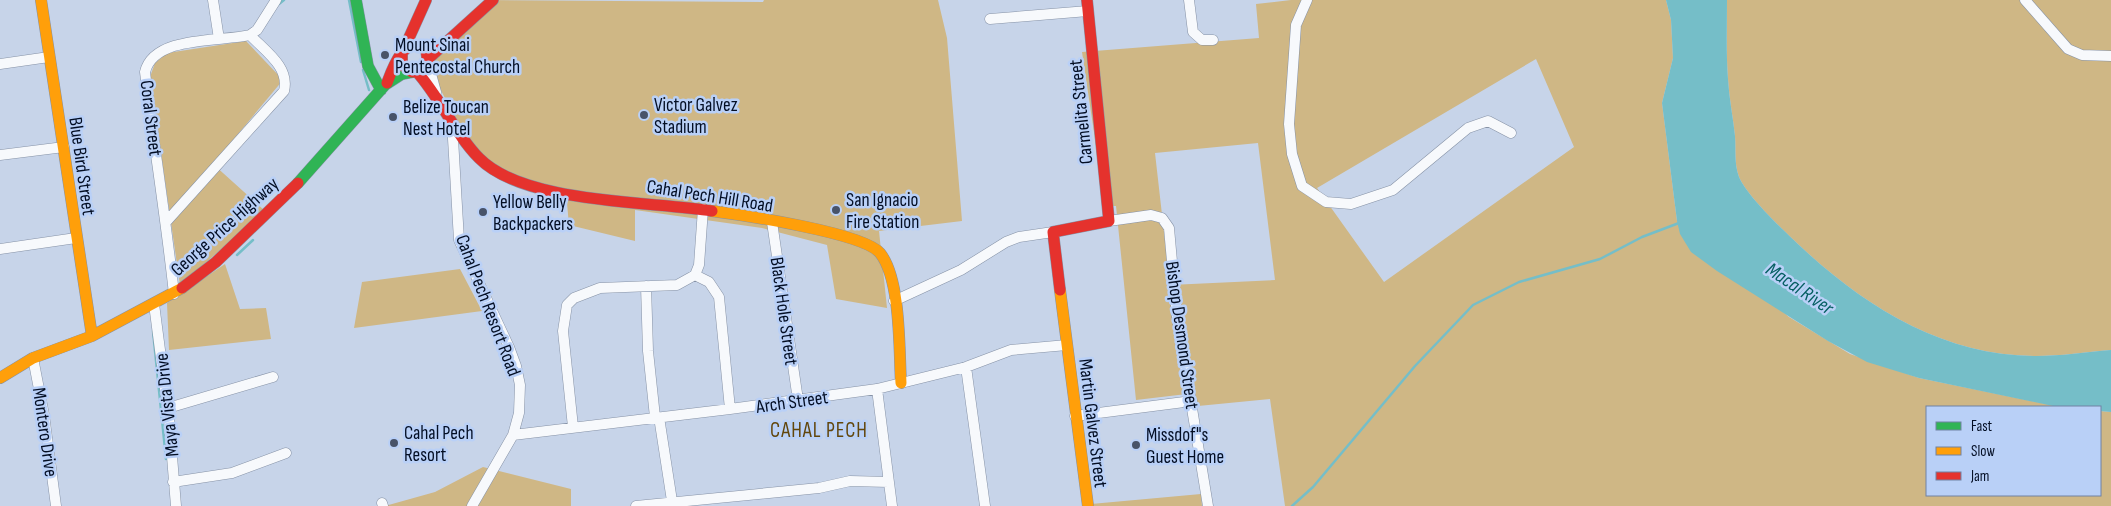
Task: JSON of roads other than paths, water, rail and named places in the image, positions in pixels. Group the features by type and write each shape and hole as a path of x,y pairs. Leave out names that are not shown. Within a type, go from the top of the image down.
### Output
{"main road":[{"name":"Blue Bird Street","path":"41,0 92,336"},
{"path":"356,0 368,66 383,87"},
{"name":"George Price Highway","path":"0,378 33,358 92,336 174,294 216,262 258,224 319,162 383,87 403,51 426,0"},
{"path":"426,53 452,35 493,0"},
{"name":"Carmelita Street","path":"1087,5 1109,221"},
{"path":"419,18 426,53 426,67 414,72 402,65 403,51 412,44 426,53"},
{"name":"George Price Highway","path":"383,87 402,74 414,72"},
{"name":"Cahal Pech Hill Road","path":"414,72 437,96 464,140 487,166 511,179 563,191 703,209 855,239 870,245 881,254 887,266 894,301 901,384"},
{"path":"1053,232 1109,221"},
{"name":"Martin Galvez Street","path":"1053,232 1088,506"}],"street":[{"path":"213,0 220,38"},
{"path":"166,222 284,91 285,74 280,66 250,35 257,30 276,0"},
{"path":"1189,0 1193,32 1202,40 1212,40"},
{"path":"1307,0 1296,25 1289,124 1292,154 1302,186 1326,202 1351,204 1393,190 1468,128 1488,121 1511,133"},
{"path":"2025,0 2068,49 2082,55 2111,56"},
{"path":"990,19 1087,5"},
{"name":"Coral Street","path":"174,294 166,222 151,121 146,72 147,64 151,58 166,49 220,38 250,35"},
{"name":"Cahal Pech Hill Road","path":"426,53 437,96"},
{"path":"0,64 50,57"},
{"name":"Cahal Pech Resort Road","path":"452,122 459,240 516,366 520,403 513,435 472,506"},
{"path":"0,156 64,147"},
{"path":"573,427 564,331 566,305 574,298 600,288 677,285 695,275 699,266 703,209"},
{"name":"Bishop Desmond Street","path":"1109,221 1151,215 1162,218 1169,228 1177,317 1208,506"},
{"name":"Black Hole Street","path":"772,222 798,400"},
{"path":"894,301 960,270 1006,242 1019,237 1053,232"},
{"path":"0,249 76,238"},
{"path":"695,275 709,282 719,297 730,409"},
{"path":"646,286 648,351 657,417 672,501"},
{"name":"Maya Vista Drive","path":"154,304 168,408 176,506"},
{"name":"Arch Street","path":"513,435 877,389 966,367 1010,350 1067,345"},
{"name":"Montero Drive","path":"33,358 46,424 56,506"},
{"path":"966,367 985,506"},
{"path":"168,408 273,377"},
{"path":"877,389 892,506"},
{"path":"1075,416 1192,401"},
{"path":"173,482 232,473 286,453"},
{"path":"636,506 819,488 850,481 889,482"}],"water":[{"name":"Macal River","path":"1666,0 1727,0 1727,69 1737,172 1743,185 1757,203 1799,245 1850,288 1878,307 1937,337 1969,347 2002,354 2045,356 2111,350 2111,412 2101,411 2101,406 2053,406 1919,378 1867,362 1828,341 1717,271 1691,252 1680,234 1677,221 1662,103 1673,58 1671,20"}],"waterway":[{"path":"279,4 284,0"},
{"path":"349,0 361,62"},
{"path":"363,70 369,90"},
{"path":"1292,506 1313,487 1415,366 1473,305 1519,282 1600,259 1642,237 1679,223"},
{"path":"237,255 253,240"},
{"path":"153,331 166,459"}],"place":[{"name":"Mount Sinai Pentecostal Church","path":"385,55"},
{"name":"Victor Galvez Stadium","path":"644,115"},
{"name":"Belize Toucan Nest Hotel","path":"393,117"},
{"name":"San Ignacio Fire Station","path":"836,210"},
{"name":"Yellow Belly Backpackers","path":"483,212"},
{"name":"Cahal Pech Resort","path":"394,443"},
{"name":"Missdof\"s Guest Home","path":"1136,445"}],"district":[{"name":"CAHAL PECH","path":"819,430"}]}
